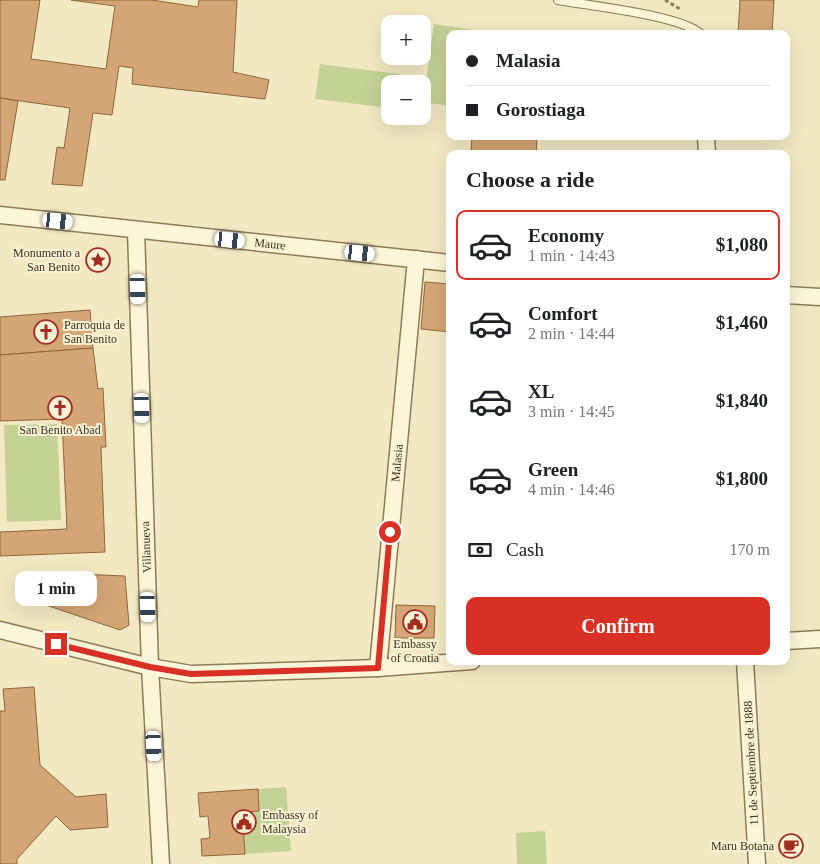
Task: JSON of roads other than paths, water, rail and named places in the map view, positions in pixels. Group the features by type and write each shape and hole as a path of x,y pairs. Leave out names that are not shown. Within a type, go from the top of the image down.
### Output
{"street":[{"name":"Maure","path":"0,215 446,263"},
{"name":"Villanueva","path":"136,230 150,667 161,864"},
{"name":"Malasia","path":"378,668 416,259"},
{"path":"790,295 820,297"},
{"path":"0,630 150,667 191,674 378,668 446,663"},
{"path":"790,641 820,639"},
{"name":"11 de Septiembre de 1888","path":"745,665 757,864"}],"lane":[{"path":"558,0 668,19 697,30"}],"place":[{"name":"Monumento a San Benito","path":"98,260"},
{"name":"Parroquia de San Benito","path":"46,332"},
{"name":"San Benito Abad","path":"60,408"},
{"name":"Embassy of Croatia","path":"415,622"},
{"name":"Embassy of Malaysia","path":"244,822"},
{"name":"Maru Botana","path":"791,846"}]}
